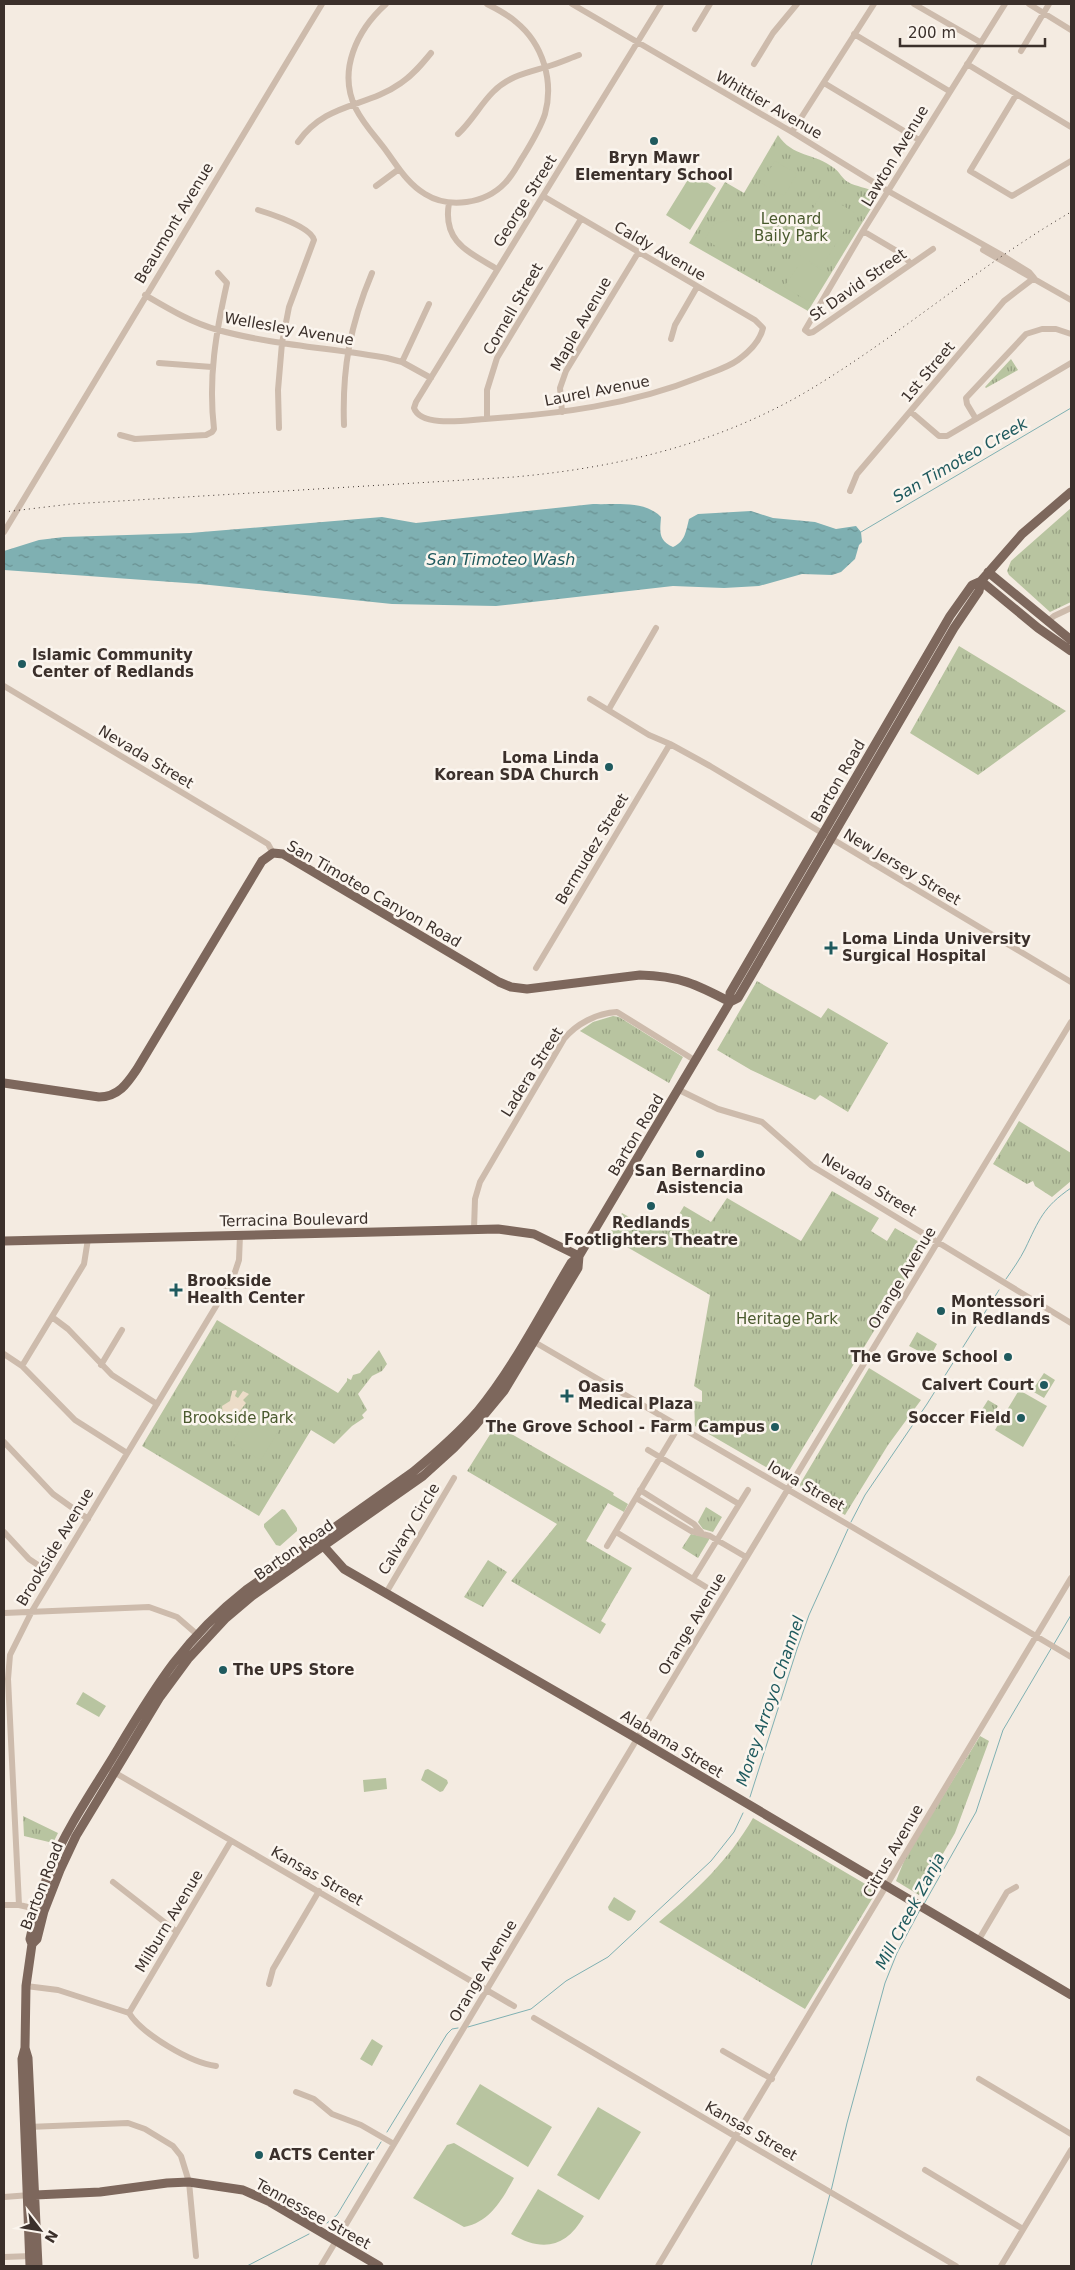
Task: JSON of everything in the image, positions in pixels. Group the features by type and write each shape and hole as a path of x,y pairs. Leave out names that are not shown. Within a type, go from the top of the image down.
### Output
{"main road":[{"name":"Barton Road","path":"26,1986 32,1944 37,1939 40,1910 48,1876 56,1856 71,1826 160,1697 204,1640 252,1596 413,1472 472,1423 504,1390 571,1263 579,1256 730,1002 738,998 950,616 972,585 981,581 1022,534 1071,492"},
{"path":"988,572 1071,640"},
{"path":"981,581 1038,628 1071,651"},
{"name":"San Timoteo Canyon Road","path":"4,1083 99,1097 114,1094 123,1088 262,861 273,852 283,854 490,977 511,987 528,989 640,975 684,980 730,1002"},
{"name":"Terracina Boulevard","path":"4,1242 498,1229 534,1234 579,1256"},
{"name":"Barton Road","path":"40,1910 49,1900 68,1853 110,1770 164,1674 197,1634 221,1610 246,1590 320,1543"},
{"name":"Alabama Street","path":"320,1543 340,1566 638,1739 1071,1995"},
{"path":"56,1856 68,1853"},
{"path":"48,1876 52,1880 47,1893 49,1900"},
{"path":"26,1986 25,2048 28,2058 28,2127 35,2260 30,2266"},
{"name":"Tennessee Street","path":"31,2195 100,2192 167,2182 189,2182 243,2190 270,2202 379,2266"}],"street":[{"name":"Beaumont Avenue","path":"4,532 322,4"},
{"path":"386,4 366,26 356,42 351,57 349,71 354,104 366,124 412,184 425,194 449,203 470,202 483,198 506,183 539,129 544,115 548,88 545,68 537,48 530,36 515,21 490,5"},
{"name":"Whittier Avenue","path":"572,4 792,132 952,228 1020,272 1071,300"},
{"name":"George Street","path":"416,413 414,408 416,402 661,4"},
{"path":"695,29 710,4"},
{"path":"754,64 773,34 796,4"},
{"path":"792,132 874,4"},
{"path":"914,4 980,42"},
{"name":"Lawton Avenue","path":"809,322 949,91 1005,4"},
{"path":"1029,4 1071,30"},
{"path":"1021,51 1049,4"},
{"path":"854,34 949,91"},
{"path":"298,142 318,120 401,84 431,52"},
{"path":"458,134 499,87 518,74 545,68 579,55"},
{"path":"966,64 1071,127"},
{"path":"824,83 919,140"},
{"path":"1016,95 970,170 1012,196 1038,175 1071,161"},
{"path":"376,186 399,169"},
{"name":"Caldy Avenue","path":"543,196 755,320 763,328"},
{"path":"449,203 448,227 455,240 464,250 497,269"},
{"path":"258,210 280,217 313,236 314,244 289,307 282,343 278,390 279,428"},
{"name":"Cornell Street","path":"486,419 487,390 497,358 581,219"},
{"path":"863,232 902,254 911,264"},
{"name":"St David Street","path":"809,322 805,330 809,333 933,249"},
{"name":"Maple Avenue","path":"562,412 560,388 566,371 638,253"},
{"path":"344,426 346,352 356,314 372,273"},
{"path":"120,435 135,439 206,435 212,432 214,428 212,367 217,330 227,283 218,274"},
{"name":"1st Street","path":"850,491 857,474 1004,300 1034,278"},
{"path":"671,339 675,324 697,287"},
{"name":"Wellesley Avenue","path":"145,295 175,312 217,330 282,343 388,358 402,362 431,378"},
{"path":"402,362 429,304"},
{"name":"Laurel Avenue","path":"416,413 439,421 486,419 562,412 610,404 655,392 728,366 748,352 761,335 763,328"},
{"path":"976,419 967,404 966,398 1026,334 1042,329 1056,329 1071,334"},
{"path":"159,363 212,367"},
{"path":"911,412 943,437 1071,363"},
{"name":"Beaumont Avenue","path":"4,526 49,455"},
{"path":"1047,622 1054,616 1071,608"},
{"path":"609,709 656,628"},
{"name":"Nevada Street","path":"4,686 268,844 273,852"},
{"name":"New Jersey Street","path":"590,699 649,735 670,744 1071,982"},
{"name":"Bermudez Street","path":"536,968 670,744"},
{"name":"Ladera Street","path":"474,1230 474,1208 480,1182 564,1039 573,1030 599,1016 617,1012 696,1061"},
{"name":"Orange Avenue","path":"321,2266 746,1557 1071,1022"},
{"name":"Nevada Street","path":"679,1090 718,1109 762,1122 812,1166 1071,1323"},
{"name":"Brookside Avenue","path":"19,1905 6,1679 10,1656 32,1611 236,1272 239,1260 240,1235"},
{"path":"22,1366 84,1264 88,1239"},
{"path":"52,1316 68,1329 101,1365 125,1386 157,1404"},
{"path":"101,1365 122,1330"},
{"name":"Iowa Street","path":"530,1339 1071,1657"},
{"path":"4,1354 22,1366 75,1420 127,1453"},
{"path":"607,1546 679,1426"},
{"path":"4,1442 53,1494 88,1519"},
{"path":"648,1450 739,1504"},
{"name":"Calvary Circle","path":"386,1593 454,1478"},
{"path":"640,1490 696,1525 701,1532"},
{"path":"693,1579 748,1490"},
{"path":"636,1498 691,1531 701,1532 746,1557"},
{"path":"4,1532 28,1559 38,1565"},
{"path":"616,1532 706,1587"},
{"name":"Citrus Avenue","path":"658,2266 1071,1578"},
{"path":"4,1613 149,1607 177,1617 204,1640"},
{"name":"Kansas Street","path":"110,1770 514,2006"},
{"name":"Milburn Avenue","path":"129,2014 231,1841"},
{"path":"113,1882 177,1932"},
{"path":"978,1941 1008,1892 1016,1887"},
{"path":"269,1984 273,1969 319,1891"},
{"path":"4,1905 19,1905 40,1910"},
{"path":"26,1986 58,1990 129,2014 135,2024 148,2033 201,2064 216,2066"},
{"name":"Kansas Street","path":"534,2018 956,2266"},
{"path":"722,2051 772,2079"},
{"path":"979,2079 1071,2134"},
{"path":"296,2092 314,2098 332,2114 361,2125 394,2144"},
{"path":"28,2127 128,2123 137,2125 159,2136 178,2150 182,2156 189,2182 196,2256"},
{"path":"1001,2266 1071,2150"},
{"path":"925,2170 1024,2229"},
{"path":"4,2197 31,2195"},
{"path":"4,2258 35,2260"}],"green space":[{"name":"Leonard Baily Park","path":"778,135 790,147 827,163 846,181 877,193 878,197 808,311 689,243 725,182 744,193"},
{"path":"775,161 797,174 784,196 761,183"},
{"path":"692,173 716,188 690,230 666,215"},
{"path":"822,193 855,213 821,268 789,249"},
{"path":"729,220 743,228 730,251 725,252 705,239 714,224"},
{"path":"810,263 828,274 814,300 808,301 784,287 798,266"},
{"path":"1011,359 1018,370 986,388 985,387"},
{"path":"1071,508 1071,602 1050,612 1009,575 1007,571 1011,561"},
{"path":"959,646 1066,711 978,775 910,733"},
{"path":"757,981 821,1018 828,1008 888,1043 848,1112 820,1095 815,1100 751,1070 717,1050"},
{"path":"613,1016 619,1017 683,1057 669,1083 580,1031 593,1022"},
{"path":"1019,1121 1071,1153 1071,1181 1052,1197 1035,1186 1033,1181 1027,1184 993,1164"},
{"name":"Heritage Park","path":"832,1191 879,1218 871,1231 887,1241 895,1228 921,1243 923,1250 786,1476 783,1477 695,1426 694,1401 702,1402 702,1391 694,1386 710,1295 608,1236 622,1213 650,1229 675,1221 684,1206 711,1222 727,1198 801,1241"},
{"name":"Brookside Park","path":"217,1320 338,1393 347,1381 347,1378 351,1380 353,1375 360,1373 379,1350 387,1364 382,1371 372,1376 358,1394 367,1410 362,1415 364,1418 352,1426 334,1444 311,1430 259,1516 142,1446"},
{"path":"917,1332 937,1344 930,1357 909,1346"},
{"path":"869,1368 921,1400 888,1445 845,1515 801,1489 800,1484"},
{"name":"Calvert Court","path":"1044,1373 1055,1380 1044,1398 1032,1391"},
{"name":"Soccer Field","path":"1019,1390 1047,1406 1023,1447 995,1430"},
{"path":"988,1400 998,1406 986,1425 976,1419"},
{"path":"256,1403 285,1420 261,1460 232,1443"},
{"path":"496,1425 614,1493 613,1495 628,1504 624,1512 608,1503 586,1541 632,1568 601,1621 606,1624 600,1634 511,1581 557,1524 467,1471"},
{"path":"706,1507 722,1517 713,1532 703,1529 698,1522"},
{"path":"282,1509 285,1510 297,1531 280,1546 276,1545 264,1524"},
{"path":"691,1534 710,1538 698,1558 682,1548"},
{"path":"488,1560 507,1572 483,1607 464,1597"},
{"path":"83,1692 106,1706 99,1717 76,1704"},
{"path":"980,1736 989,1741 955,1833 919,1895 896,1881 906,1856"},
{"path":"428,1769 447,1780 448,1783 443,1791 440,1792 421,1780 425,1770"},
{"path":"386,1778 387,1789 364,1792 363,1780"},
{"path":"23,1816 58,1833 53,1843 24,1836"},
{"path":"753,1818 867,1885 875,1894 805,2009 659,1922 711,1874 733,1848"},
{"path":"614,1897 636,1911 631,1920 628,1921 609,1910 608,1907"},
{"path":"372,2039 383,2046 372,2066 360,2059"},
{"path":"480,2084 552,2127 528,2167 456,2124"},
{"path":"598,2107 641,2132 599,2200 557,2175"},
{"path":"454,2143 514,2178 500,2202 488,2215 464,2227 413,2198 447,2145"},
{"path":"538,2189 584,2216 577,2227 561,2241 543,2245 522,2240 511,2234"}],"shaded area":[{"path":"236,1390 235,1396 238,1398 243,1391 249,1394 243,1400 246,1403 236,1416 233,1414 228,1419 223,1416 222,1406 230,1401 232,1391"}],"water":[{"name":"San Timoteo Wash","path":"593,504 629,504 647,508 661,517 660,531 662,538 673,547 683,539 689,519 698,514 751,511 773,518 815,522 836,529 856,526 861,532 862,542 859,545 855,559 841,572 832,575 802,574 759,586 724,588 673,586 496,606 392,604 200,584 4,570 4,551 39,540 64,537 190,533 382,517 416,523"}],"waterway":[{"name":"San Timoteo Creek","path":"861,532 1071,408"},
{"name":"Morey Arroyo Channel","path":"1006,1279 1043,1215 1054,1201 1071,1188"},
{"name":"Morey Arroyo Channel","path":"851,1522 865,1495 927,1404 999,1290"},
{"name":"Morey Arroyo Channel","path":"750,1797 809,1615 848,1529"},
{"name":"Mill Creek Zanja","path":"1054,1644 1071,1615"},
{"name":"Mill Creek Zanja","path":"924,1904 976,1812 1003,1730 1052,1647"},
{"name":"Morey Arroyo Channel","path":"468,2027 531,2009 566,1981 608,1957 711,1861 734,1832 743,1813"},
{"name":"Mill Creek Zanja","path":"831,2191 847,2123 885,1983 897,1953 920,1910"},
{"name":"Morey Arroyo Channel","path":"387,2132 447,2034 452,2029 458,2028"},
{"name":"Morey Arroyo Channel","path":"327,2223 337,2215 381,2142"},
{"name":"Mill Creek Zanja","path":"811,2266 830,2194"},
{"name":"Morey Arroyo Channel","path":"247,2266 309,2234"}],"railway":[{"path":"4,512 71,504 514,477 588,468 661,452 731,428 799,396 834,375 1002,256 1071,212"}],"place":[{"name":"Bryn Mawr Elementary School","path":"654,141"},
{"name":"Islamic Community Center of Redlands","path":"22,664"},
{"name":"Loma Linda Korean SDA Church","path":"609,767"},
{"name":"Loma Linda University Surgical Hospital","path":"831,948"},
{"name":"San Bernardino Asistencia","path":"700,1154"},
{"name":"Redlands Footlighters Theatre","path":"651,1206"},
{"name":"Brookside Health Center","path":"176,1290"},
{"name":"Montessori in Redlands","path":"941,1311"},
{"name":"The Grove School","path":"1008,1357"},
{"name":"Calvert Court","path":"1044,1385"},
{"name":"Oasis Medical Plaza","path":"567,1396"},
{"name":"Soccer Field","path":"1021,1418"},
{"name":"The Grove School - Farm Campus","path":"775,1427"},
{"name":"The UPS Store","path":"223,1670"},
{"name":"ACTS Center","path":"259,2155"}]}
